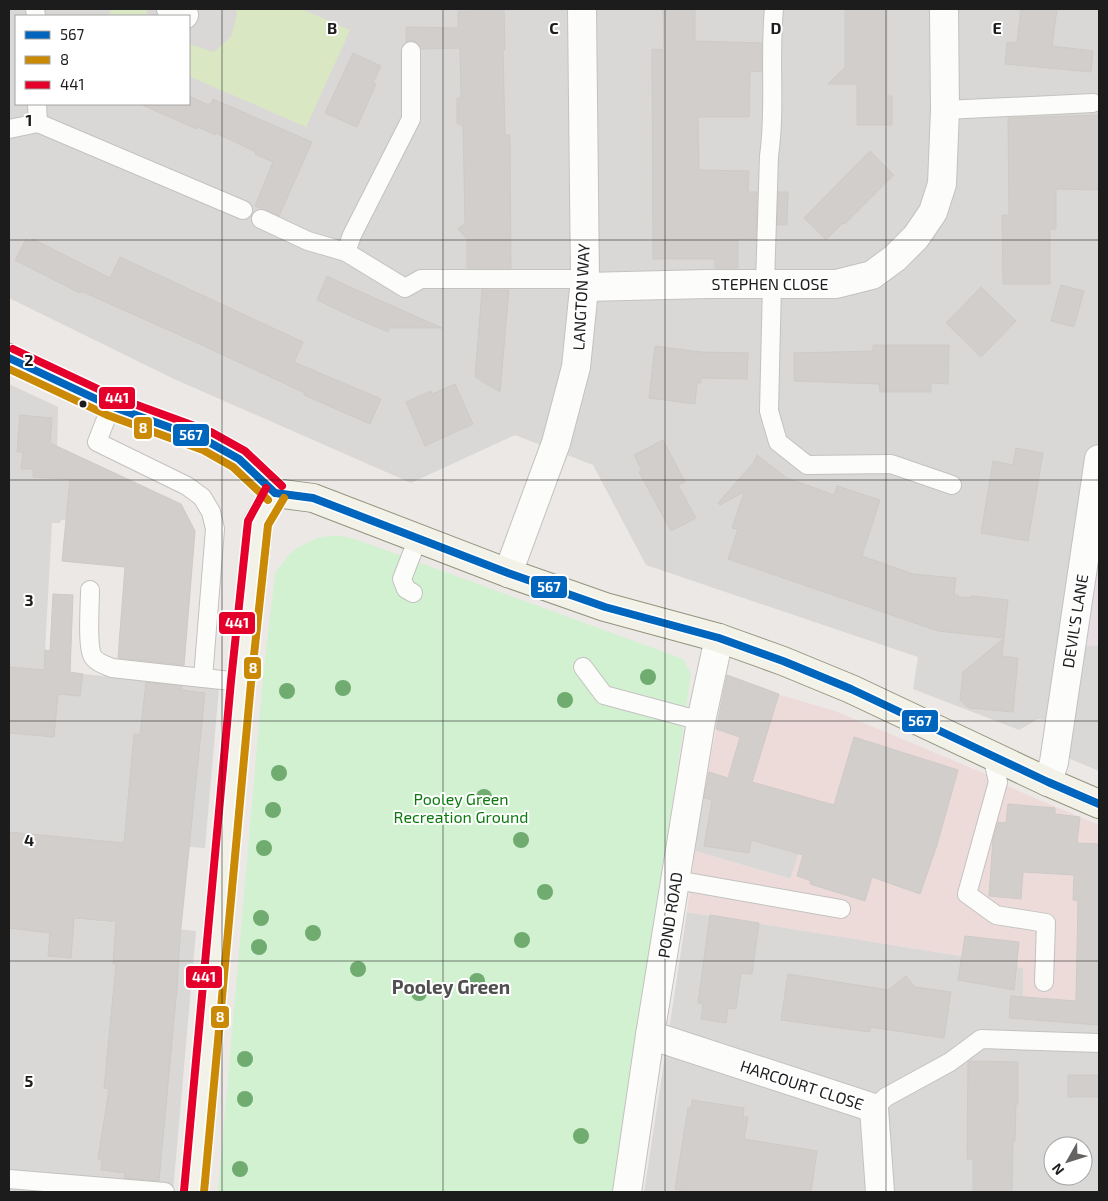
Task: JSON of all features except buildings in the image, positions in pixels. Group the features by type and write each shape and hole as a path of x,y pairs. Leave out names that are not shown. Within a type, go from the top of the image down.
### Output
{"main road":[{"path":"9,358 111,406 207,441 239,459 275,493 313,498 508,573 605,607 719,638 783,661 851,689 1099,804"},
{"path":"194,1192 241,682 258,522 275,493"}],"street":[{"name":"LANGTON WAY","path":"508,573 556,443 576,367 585,283 582,9"},
{"name":"STEPHEN CLOSE","path":"585,283 836,284 872,275 895,258 916,236 933,212 942,184 945,110 944,9"},
{"name":"DEVIL'S LANE","path":"1048,782 1054,762 1099,459"},
{"name":"POND ROAD","path":"627,1192 650,1034 702,721 719,638"},
{"name":"HARCOURT CLOSE","path":"650,1034 874,1108 880,1192"}],"lane":[{"path":"774,9 771,70 769,411 778,442 807,465 891,464 952,485"},
{"path":"346,252 352,236 411,119 412,51"},
{"path":"945,110 1093,103"},
{"path":"38,105 38,123"},
{"path":"9,129 38,123 242,210"},
{"path":"261,219 308,241 346,252 405,288 421,279 585,283"},
{"path":"111,406 98,442 186,486 202,497 211,512 215,529 203,678"},
{"path":"413,593 406,589 402,579 418,538"},
{"path":"90,590 90,645 92,656 100,664 112,668 241,682"},
{"path":"582,668 604,695 702,721"},
{"path":"992,756 998,782 966,894 996,915 1046,923 1044,982"},
{"path":"676,880 841,910"},
{"path":"874,1108 886,1097 950,1062 981,1039 1099,1043"},
{"path":"9,1179 166,1192"}],"shaded area":[{"path":"9,9 1099,9 1099,771 1068,758 1073,725 1038,719 1019,730 913,689 918,657 646,565 593,465 515,435 411,483 174,379 9,298"},
{"path":"944,9 973,9 974,59 945,60"},
{"path":"9,384 58,407 57,459 181,504 195,531 184,669 124,664 126,641 119,640 126,557 89,553 88,564 62,561 66,520 61,520 60,523 52,523 44,670 219,688 205,848 164,845 163,847 9,832"},
{"path":"1099,557 1099,646 1085,646 1088,634"},
{"path":"726,679 835,711 983,773 998,782 1099,825 1099,1005 1023,996 1023,968 961,956 687,912 695,851 790,879 807,828 703,797"},
{"path":"703,797 807,828 791,879 695,851"},
{"path":"9,912 196,931 173,1192 9,1192"},
{"path":"687,912 961,956 1024,968 1023,996 1099,1005 1099,1192 644,1192"},
{"path":"9,1095 36,1096 25,1180 9,1179"}],"green space":[{"path":"112,9 147,9 147,15 109,15"},
{"path":"236,9 301,9 350,30 306,127 190,76 190,44 214,52 231,37 237,15"},
{"name":"Pooley Green Recreation Ground","path":"343,536 358,540 683,659 691,674 616,1192 218,1192 263,678 275,574 288,556 297,548 317,538"}],"transit line":[{"name":"441","path":"13,349 115,397 211,432 245,451 282,486"},
{"name":"567","path":"9,358 111,406 207,441 239,459 275,493 313,498 508,573 605,607 719,638 783,661 851,689 1099,804"},
{"name":"8","path":"9,369 107,415 203,450 233,467 268,500"},
{"name":"441","path":"184,1191 231,681 248,521 266,488"},
{"name":"8","path":"204,1192 251,683 268,525 284,498"}],"district":[{"name":"Pooley Green","path":"451,987"}]}
